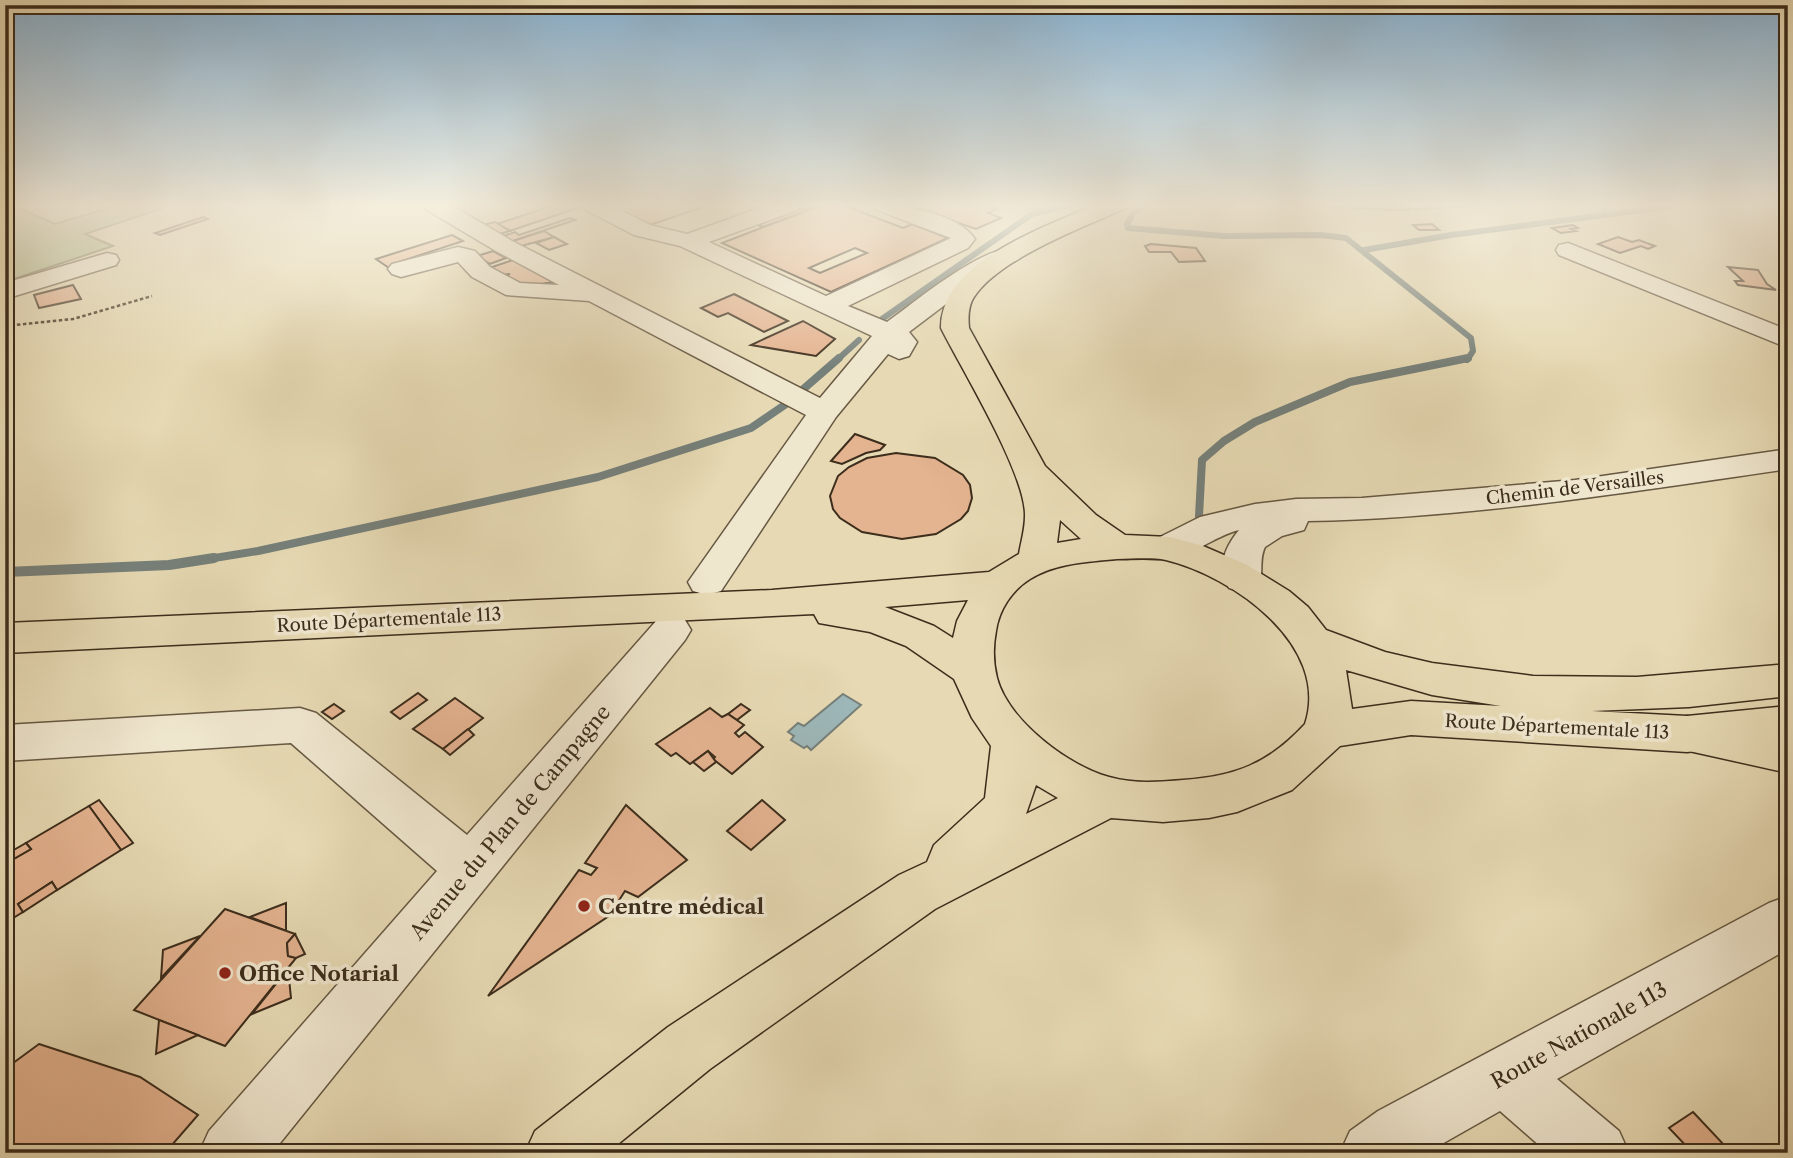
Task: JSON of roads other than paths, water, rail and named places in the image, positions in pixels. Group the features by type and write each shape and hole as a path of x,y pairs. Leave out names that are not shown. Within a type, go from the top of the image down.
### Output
{"main road":[{"path":"1006,259 965,291 954,314 955,328 1028,465 1041,502 1043,517 1036,562"},
{"path":"1028,465 1065,507 1117,547"},
{"name":"Route Départementale 113","path":"1117,547 1167,548 1205,561 1242,579 1279,604 1314,641 1331,698 1326,730 1292,764 1256,787 1214,798 1166,802 1107,797 1061,777 1014,743 977,689 972,670 971,638 981,610 1015,571 1036,562 1077,551 1117,547"},
{"name":"Route Départementale 113","path":"5,638 772,604 1001,584"},
{"name":"Route Départementale 113","path":"772,604 876,619 920,636 972,670"},
{"name":"Route Départementale 113","path":"1314,641 1385,667 1452,682 1522,691 1628,694 1701,691 1788,680"},
{"name":"Route Départementale 113","path":"1326,730 1410,718 1687,734 1787,746"},
{"path":"557,1153 689,1048 917,892 1003,815 1009,801 1015,770 1014,743"},
{"path":"917,892 1107,797"}],"street":[{"path":"401,269 439,259"},
{"path":"469,259 481,271 515,290 597,295"},
{"path":"529,259 597,295 831,404"},
{"path":"726,259 890,333"},
{"path":"826,306 926,259"},
{"path":"707,582 831,404 890,333 974,271 1000,259"},
{"path":"1590,259 1788,340"},
{"path":"5,291 107,260"},
{"name":"Chemin de Versailles","path":"1167,548 1213,525 1255,515 1296,510 1362,509 1575,490 1788,459"},
{"name":"Chemin de Versailles","path":"1242,579 1239,564 1253,536 1272,525 1362,509"},
{"name":"Avenue du Plan de Campagne","path":"236,1150 671,630"},
{"path":"5,743 300,725 471,869"},
{"name":"Route Nationale 113","path":"1372,1153 1400,1133 1788,921"},
{"path":"1505,1076 1597,1153"}],"water":[{"path":"843,694 861,705 811,750 791,740 794,736 788,732 798,723 804,726"}],"waterway":[{"path":"882,319 968,259"},
{"path":"1372,259 1471,338 1473,351 1467,360"},
{"path":"837,360 859,340"},
{"path":"800,392 839,358"},
{"path":"1199,516 1202,460 1224,441 1255,422 1350,382 1468,358"},
{"path":"202,560 258,551 598,477 751,428 789,402"},
{"path":"6,572 169,565 214,558"}],"place":[{"name":"Centre médical","path":"584,906"},
{"name":"Office Notarial","path":"225,973"}]}
